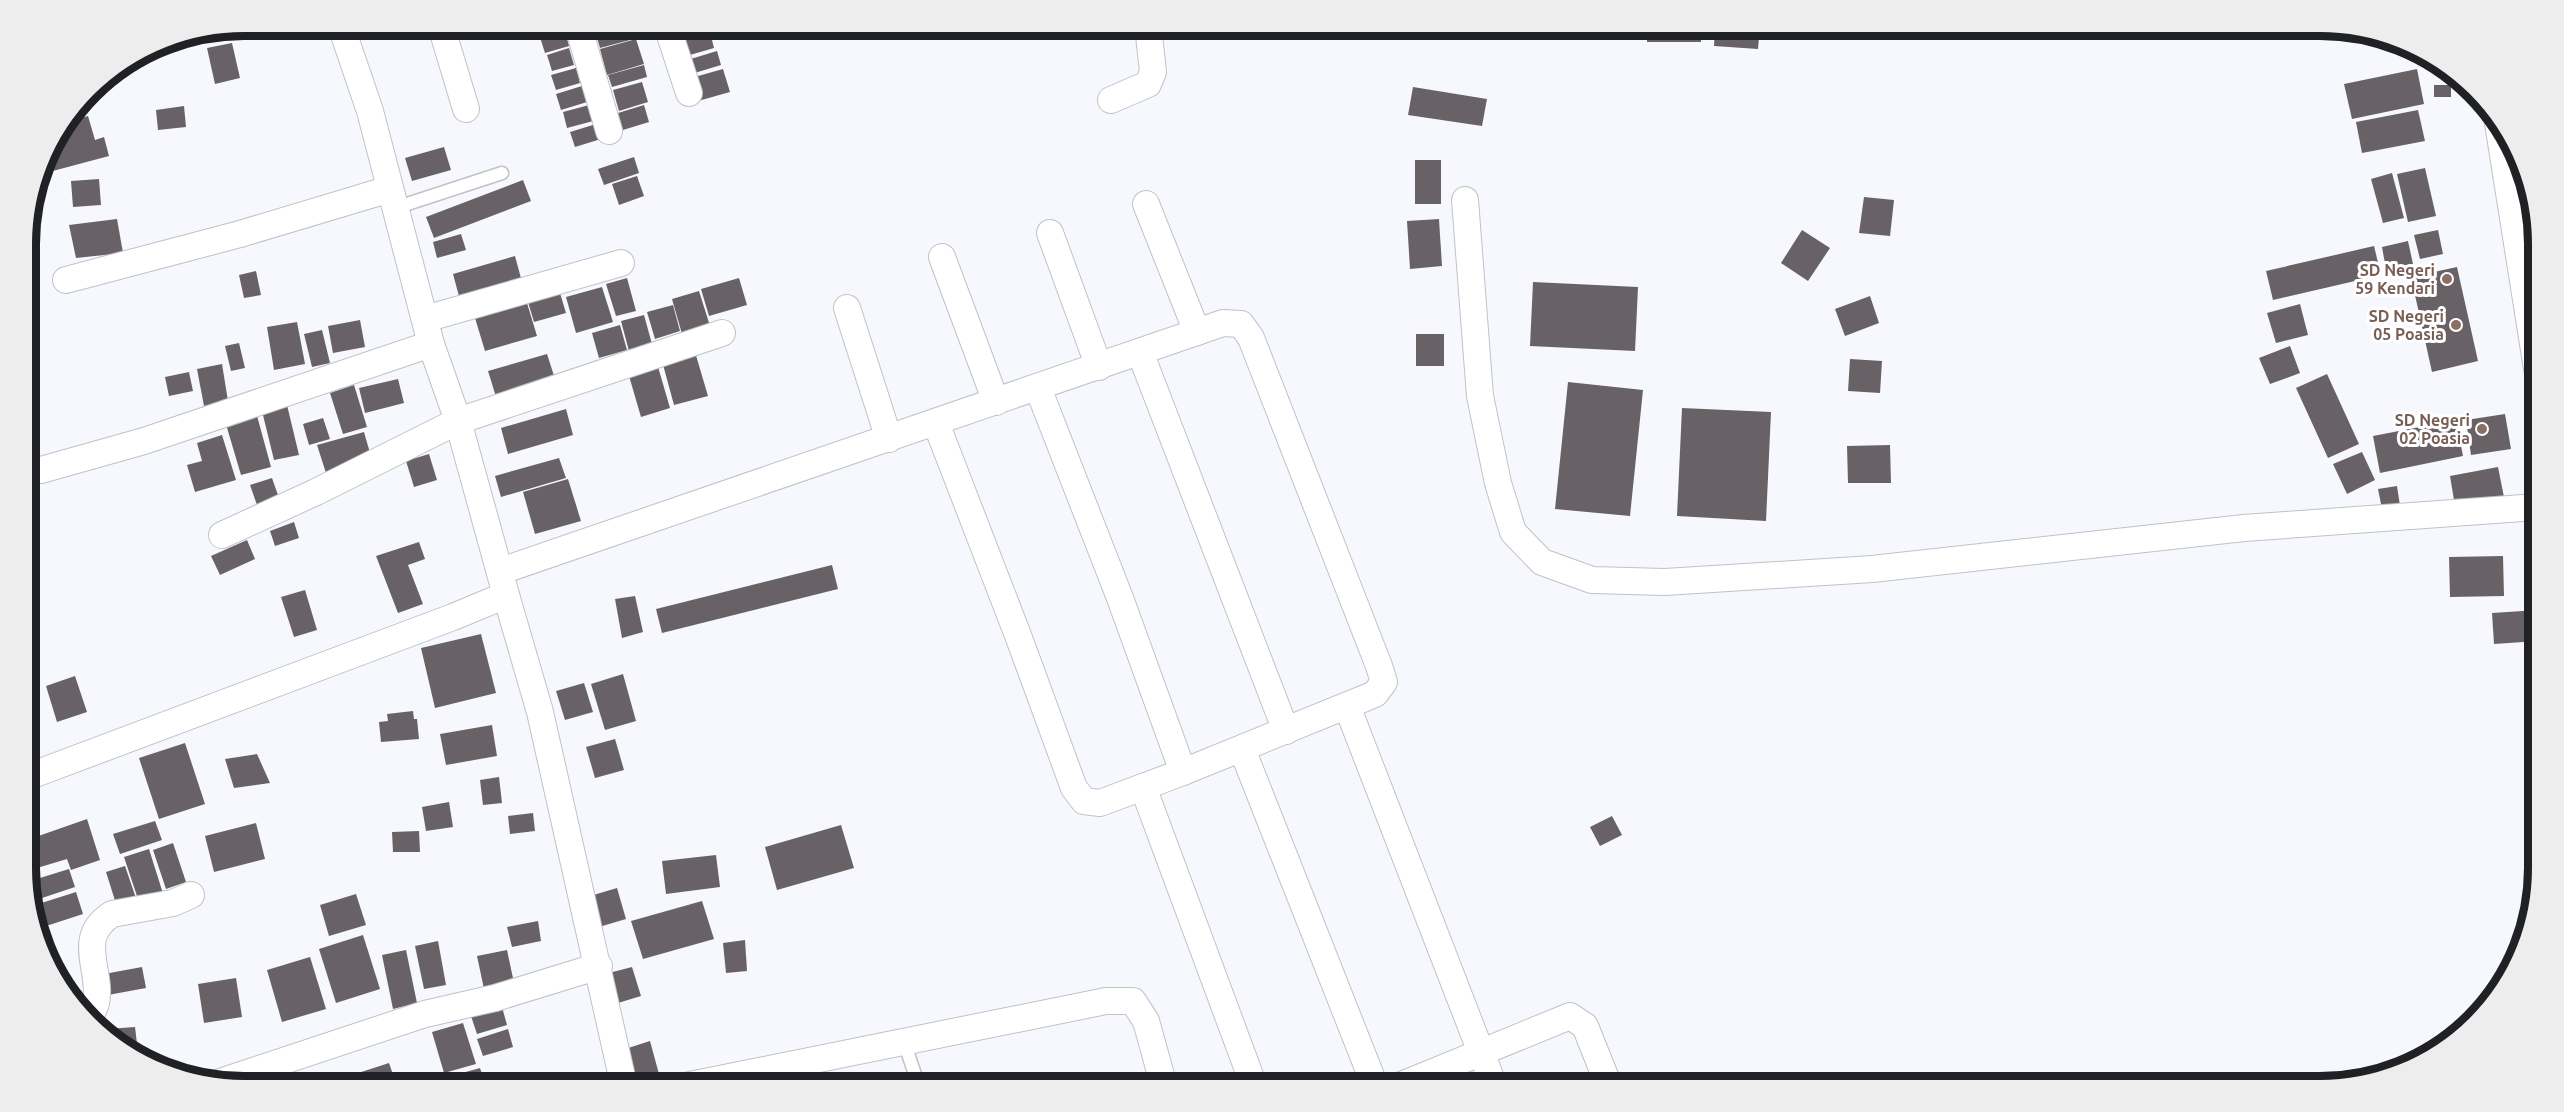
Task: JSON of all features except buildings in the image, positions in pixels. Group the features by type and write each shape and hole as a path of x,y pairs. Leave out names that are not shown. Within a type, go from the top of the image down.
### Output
{"street":[{"path":"344,36 370,111 431,344 458,421 540,712 622,1076"},
{"path":"444,36 466,109"},
{"path":"581,36 609,131"},
{"path":"670,36 689,93"},
{"path":"1111,100 1148,84 1153,72 1150,36"},
{"path":"2501,142 2528,312"},
{"path":"66,280 240,234 393,199"},
{"path":"1465,200 1480,396 1498,483 1513,532 1542,562 1592,579 1665,582 1872,569 2244,528 2528,508"},
{"path":"1146,204 1197,332"},
{"path":"1050,233 1099,367"},
{"path":"942,257 996,402"},
{"path":"425,319 621,263"},
{"path":"847,308 889,439"},
{"path":"36,774 443,621 504,583 889,439 1223,323 1241,324 1251,338 1384,682 1375,694 1242,749 1100,802 1083,801 1074,788 936,423"},
{"path":"222,535 316,492 458,421 722,333"},
{"path":"41,470 144,441 431,344"},
{"path":"1140,352 1286,731"},
{"path":"1038,388 1120,598 1183,772"},
{"path":"1347,706 1490,1076"},
{"path":"1242,749 1371,1076"},
{"path":"1143,787 1250,1076"},
{"path":"93,1010 96,1003 92,945 96,930 103,919 112,914 173,903 191,895"},
{"path":"238,1076 424,1014 495,998 599,966"},
{"path":"735,1076 1106,1001 1133,1001 1146,1021 1161,1076"},
{"path":"1423,1076 1570,1016 1585,1026 1605,1076"}],"lane":[{"path":"393,199 502,173"},
{"path":"904,1042 916,1076"}],"place":[{"name":"SD Negeri 59 Kendari","path":"2447,279"},
{"name":"SD Negeri 05 Poasia","path":"2456,325"},
{"name":"SD Negeri 02 Poasia","path":"2482,429"}]}
